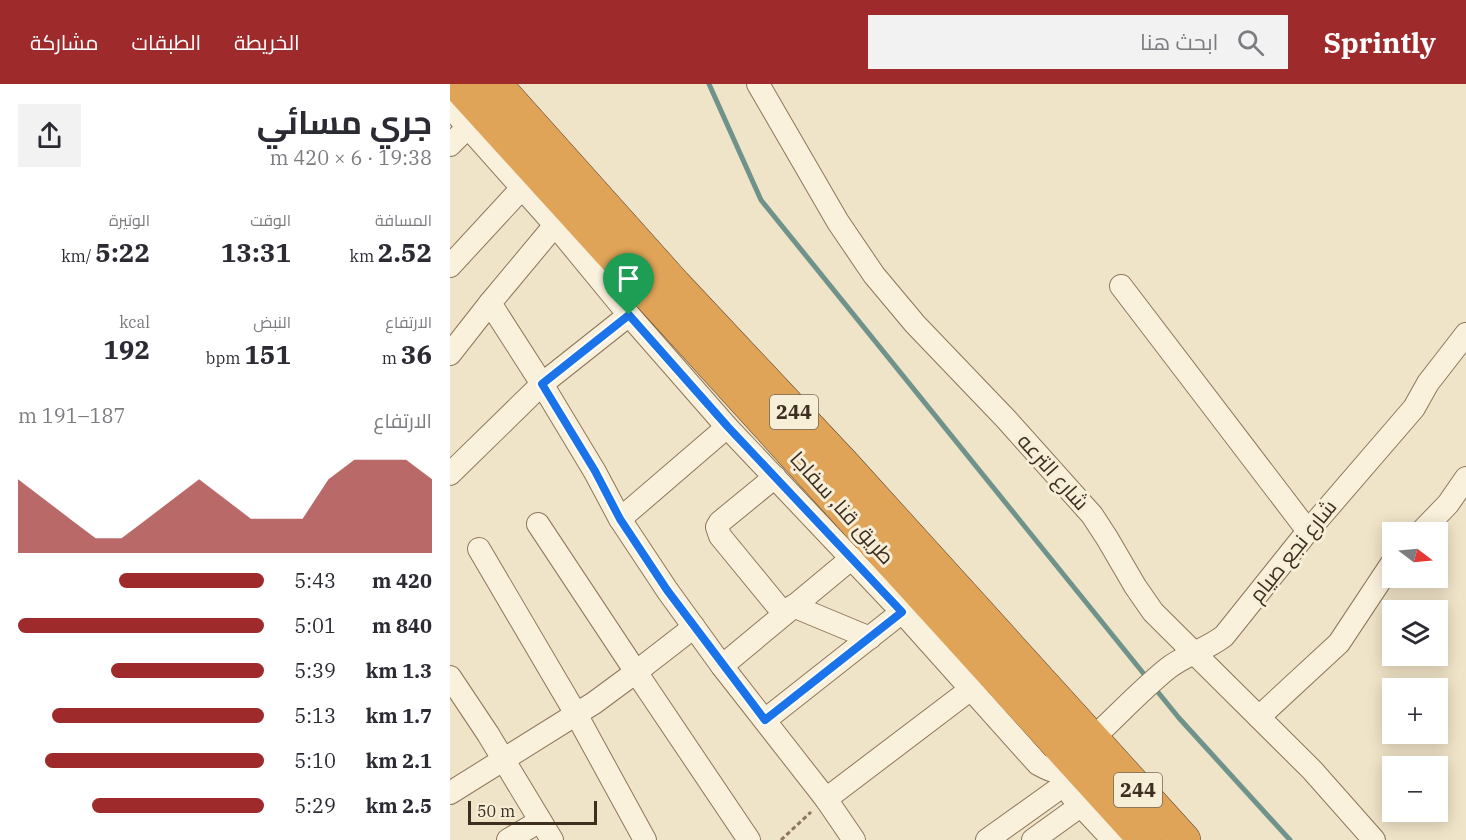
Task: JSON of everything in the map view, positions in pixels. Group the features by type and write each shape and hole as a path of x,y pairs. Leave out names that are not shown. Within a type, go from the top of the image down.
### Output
{"highway":[{"name":"طريق قنا, سفاجا","path":"457,84 1082,789"},
{"name":"طريق قنا, سفاجا","path":"495,84 675,285 836,457 1092,740"},
{"path":"1022,663 1022,681 1029,696 1100,771 1103,785 1082,789"},
{"name":"244","path":"1092,740 1184,840"},
{"name":"244","path":"1082,789 1145,840"}],"street":[{"name":"شارع الترعه","path":"758,84 838,222 874,275 915,324 1006,419 1092,515 1153,612 1204,660 1312,770 1374,840"},
{"path":"450,107 555,225 629,315 728,427 902,612 1038,764 1051,772 1066,775 1082,789 1113,840"},
{"path":"450,145 468,127"},
{"path":"450,266 522,188"},
{"path":"450,354 555,225"},
{"path":"1121,286 1308,531"},
{"path":"490,303 595,471 620,519 722,666 826,799 854,840"},
{"path":"450,474 542,384 629,315"},
{"name":"شارع نجع صيام","path":"1092,740 1167,669 1204,660 1211,646 1224,636 1308,531 1414,408 1428,383 1466,334"},
{"path":"620,519 728,427"},
{"path":"775,477 720,522 717,527 720,536 788,610 870,638"},
{"path":"1431,522 1448,504 1466,477"},
{"path":"538,524 749,840"},
{"path":"479,549 576,714 645,840"},
{"path":"722,666 852,558"},
{"path":"1256,714 1339,643 1382,578"},
{"path":"765,720 902,612"},
{"path":"450,793 576,714 636,672 694,627"},
{"path":"450,676 546,830 508,840"},
{"path":"826,799 971,689"},
{"path":"987,840 1082,789"},
{"path":"1033,840 1082,789"}],"path":[{"path":"781,840 826,799"}],"waterway":[{"path":"709,84 761,200 1148,679"},
{"path":"1153,686 1179,718 1290,840"}],"route":[{"path":"629,315 728,427 902,612 765,720 722,666 667,590 620,519 595,471 542,384 629,315"}]}
